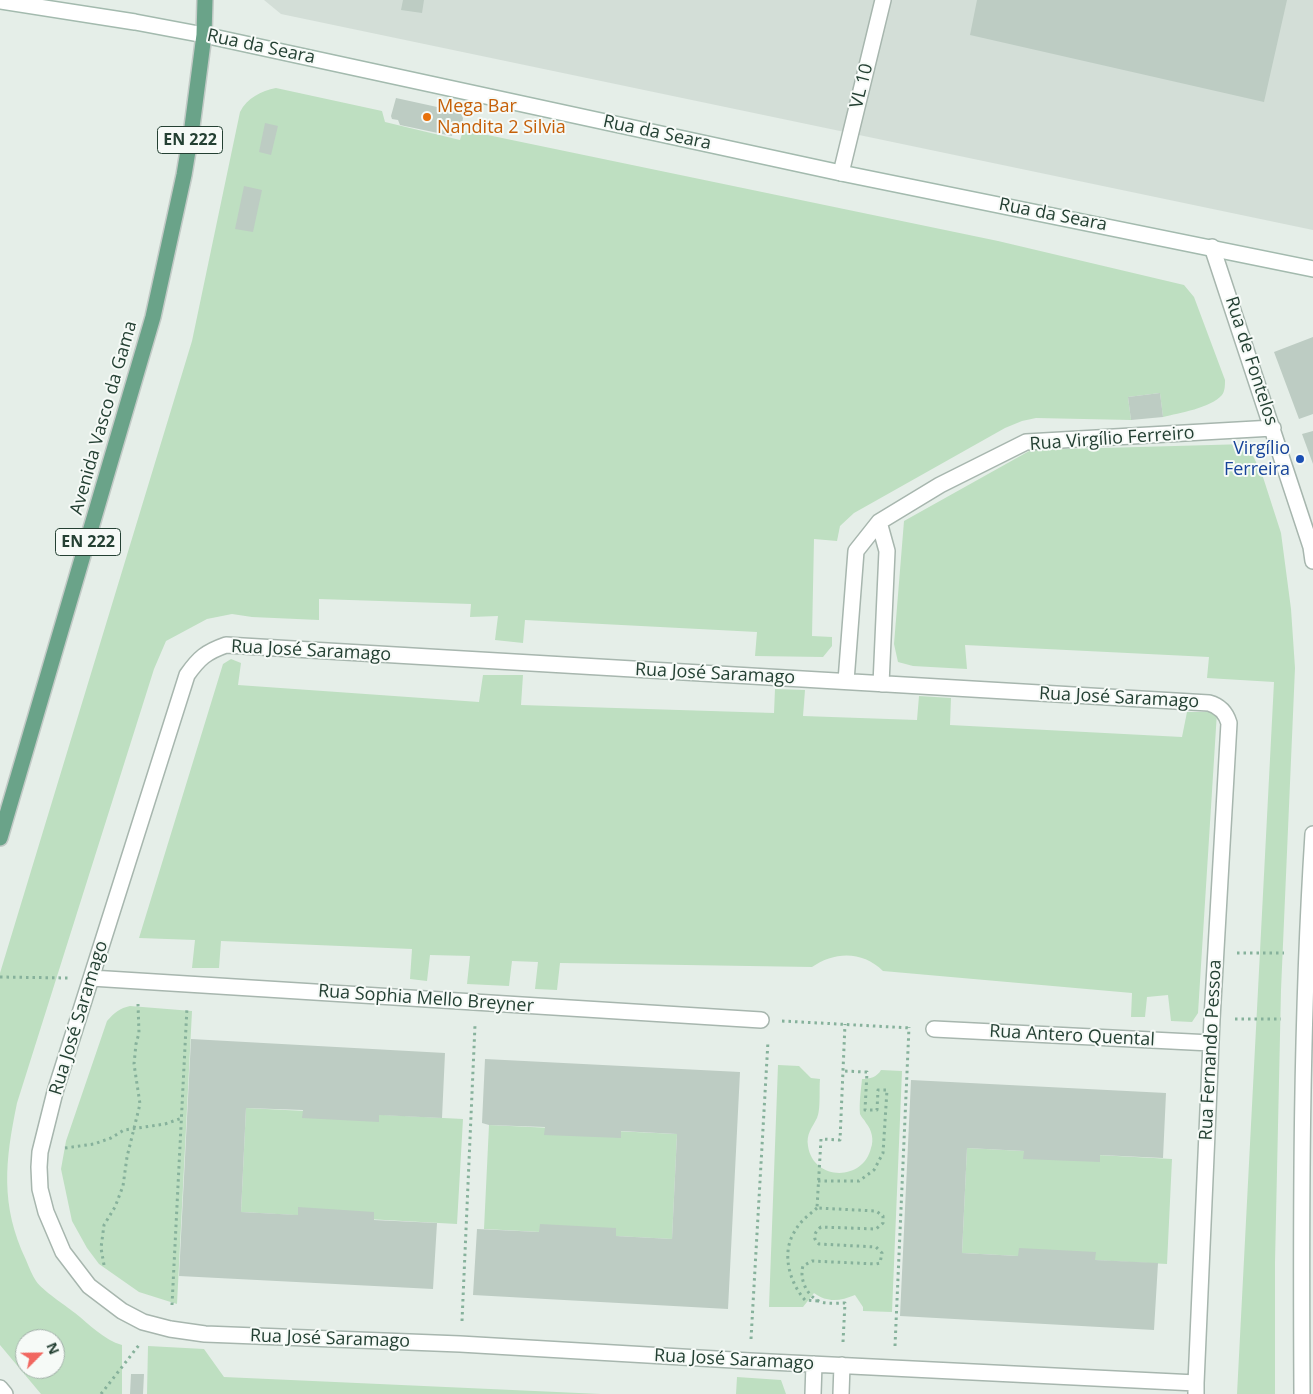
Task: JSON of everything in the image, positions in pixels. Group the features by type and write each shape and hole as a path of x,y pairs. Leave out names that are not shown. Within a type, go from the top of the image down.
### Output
{"main road":[{"name":"Avenida Vasco da Gama","path":"0,838 153,317 184,175 204,35 205,0"}],"street":[{"name":"VL 10","path":"841,173 883,0"},
{"name":"Rua da Seara","path":"0,1 204,35 841,173 1313,269"},
{"name":"Rua de Fontelos","path":"1212,247 1273,428 1311,547 1313,561"},
{"name":"Rua Virgílio Ferreiro","path":"846,681 856,551 880,522 940,485 1026,442 1273,428"},
{"path":"880,522 888,551 882,684"},
{"name":"Rua José Saramago","path":"1196,1388 894,1367 750,1361 460,1344 205,1334 170,1329 143,1322 111,1303 89,1286 63,1252 46,1212 40,1189 39,1167 40,1152 55,1092 187,675 199,659 211,650 226,646 846,681 1209,703 1220,708"},
{"name":"Rua Fernando Pessoa","path":"1196,1388 1212,1019 1229,723 1227,716 1220,708"},
{"path":"1302,1394 1304,1019 1313,834"},
{"name":"Rua Sophia Mello Breyner","path":"91,978 765,1020"},
{"name":"Rua Antero Quental","path":"934,1029 1211,1043"},
{"path":"813,1394 814,1364"},
{"path":"841,1394 842,1365"},
{"path":"0,1388 5,1394"}],"path":[{"path":"1216,953 1307,953"},
{"path":"0,977 91,978"},
{"path":"111,1303 101,1248 104,1225 115,1206 123,1186 127,1157 140,1104 134,1064 139,1033 136,981"},
{"path":"170,1329 188,984"},
{"path":"460,1344 476,1002"},
{"path":"1212,1019 1304,1019"},
{"path":"750,1361 765,1020 934,1029"},
{"path":"817,1208 821,1139 840,1140 846,1024"},
{"path":"894,1367 909,1027"},
{"path":"818,1181 859,1181 874,1170 883,1153 887,1090 878,1090 876,1110 865,1110 867,1072 843,1071"},
{"path":"40,1152 94,1144 124,1130 165,1124 182,1118"},
{"path":"821,1302 811,1295 803,1283 803,1266 812,1261 876,1264 880,1263 882,1253 876,1247 819,1244 816,1242 814,1235 816,1231 826,1227 876,1229 883,1223 883,1216 876,1211 817,1208 795,1230 790,1240 788,1255 790,1276 796,1291 805,1300 821,1302 845,1303 842,1365"},
{"path":"101,1394 155,1325"}],"shaded area":[{"path":"264,0 1313,0 1313,230 281,14"}],"green space":[{"path":"276,88 382,111 385,122 460,140 463,131 478,133 998,241 1184,285 1194,297 1225,380 1225,388 1217,400 1194,409 1163,417 1160,393 1128,397 1131,420 1036,418 1022,421 1005,428 854,513 840,526 837,541 814,539 812,636 832,637 832,646 823,657 755,656 757,632 525,620 523,643 495,640 498,616 470,617 471,604 319,599 319,620 252,617 232,614 207,619 166,641 154,669 17,1103 8,1164 7,1183 12,1220 32,1274 39,1285 103,1336 122,1345 122,1394 41,1394 28,1379 65,1379 65,1329 15,1329 15,1363 0,1345 0,973 192,341 240,112 246,103 260,93"},
{"path":"1247,444 1262,474 1281,533 1291,609 1295,668 1281,990 1275,1262 1275,1394 1237,1394 1274,682 1207,678 1209,657 965,645 967,669 913,666 898,662 894,644 904,521 1031,450"},
{"path":"231,659 241,663 238,685 479,702 483,675 523,675 521,705 774,713 775,689 805,690 803,716 917,720 919,696 951,698 950,725 1182,737 1187,712 1217,712 1198,1013 1192,1022 1171,1021 1168,995 1147,997 1145,1017 1131,1017 1132,993 883,971 867,960 849,956 830,958 812,967 560,963 557,990 535,989 538,962 512,961 509,986 467,984 470,956 430,955 427,981 410,979 412,949 221,941 219,968 192,968 195,940 139,938 223,664"},
{"path":"130,1006 192,1011 177,1304 139,1292 99,1264 87,1248 72,1221 61,1169 66,1141 107,1021 117,1011"},
{"path":"778,1065 799,1066 811,1078 820,1079 818,1114 811,1128 808,1146 812,1158 819,1166 828,1171 838,1173 849,1172 858,1167 866,1159 872,1145 871,1132 860,1114 862,1079 873,1077 881,1070 902,1071 892,1312 863,1311 863,1307 855,1295 844,1299 829,1300 814,1293 803,1307 769,1307"},
{"path":"246,1108 463,1119 457,1224 241,1212"},
{"path":"489,1125 677,1134 672,1239 484,1229"},
{"path":"967,1148 1172,1159 1167,1264 962,1253"},
{"path":"148,1346 204,1349 224,1377 601,1394 147,1394"},
{"path":"737,1377 781,1380 786,1394 736,1394"}],"building":[{"path":"403,0 424,0 422,13 401,10"},
{"path":"977,0 1287,0 1264,102 970,35"},
{"name":"Mega Bar Nandita 2 Silvia","path":"396,98 460,112 463,118 461,130 454,128 452,136 400,125 398,120 392,119 391,116"},
{"path":"265,123 278,126 271,155 259,152"},
{"path":"244,186 262,190 253,232 235,229"},
{"path":"1313,337 1313,414 1299,419 1274,352"},
{"path":"1160,393 1163,417 1131,420 1128,397"},
{"path":"1313,431 1313,464 1302,434"},
{"path":"191,1039 445,1053 442,1118 379,1115 379,1122 302,1118 303,1110 246,1108 241,1212 298,1215 298,1207 374,1212 374,1220 437,1223 433,1289 179,1276"},
{"path":"485,1059 740,1072 728,1309 473,1295 477,1229 539,1232 540,1224 616,1228 616,1236 672,1239 677,1134 621,1131 621,1138 544,1135 545,1127 489,1125 482,1123"},
{"path":"911,1080 1166,1093 1163,1158 1100,1155 1100,1162 1023,1159 1024,1151 967,1148 962,1253 1018,1256 1019,1248 1096,1252 1095,1260 1158,1263 1154,1330 900,1316"},
{"path":"131,1374 144,1374 143,1394 130,1394"}],"place":[{"name":"Mega Bar Nandita 2 Silvia","path":"427,117"},
{"name":"Virgílio Ferreira","path":"1300,459"}]}
